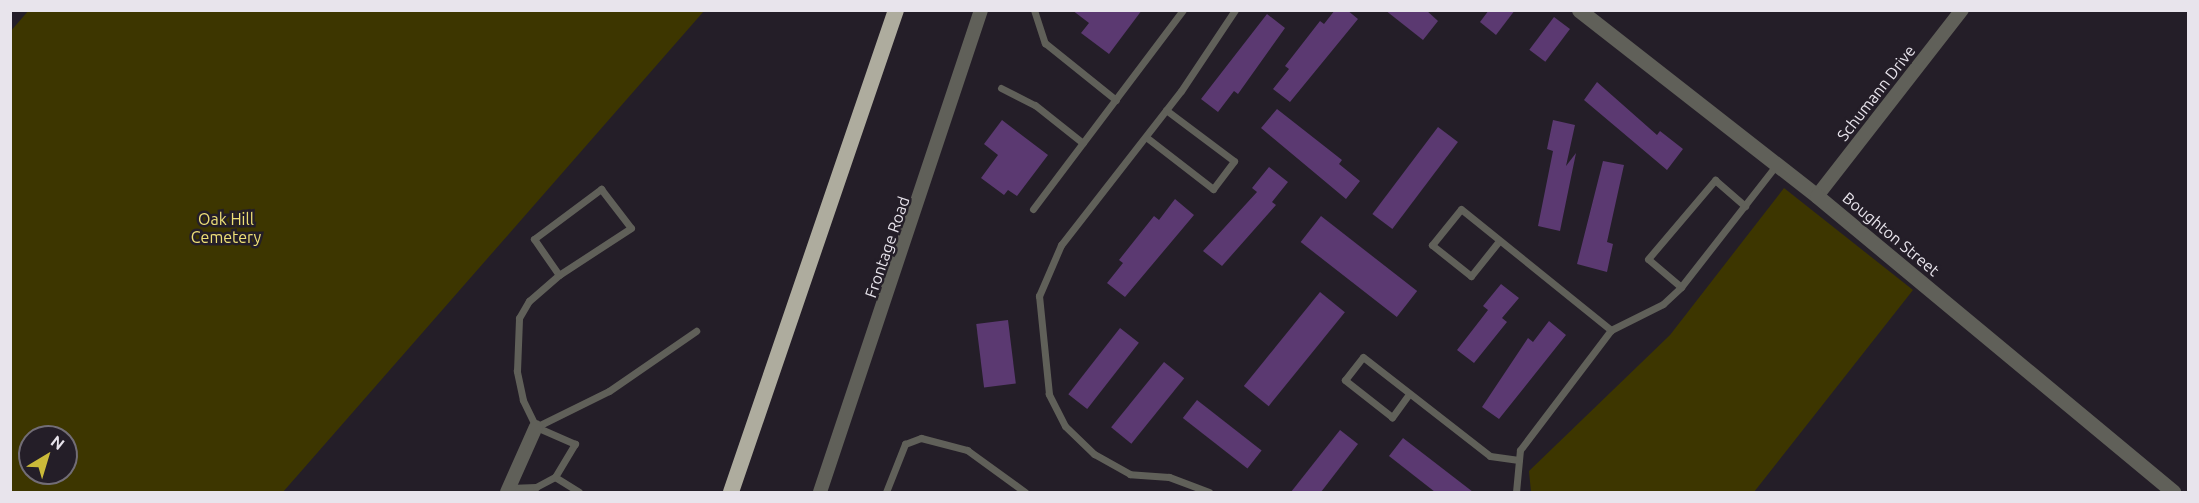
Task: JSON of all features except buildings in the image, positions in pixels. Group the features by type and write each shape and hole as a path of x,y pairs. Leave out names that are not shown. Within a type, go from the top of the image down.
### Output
{"highway":[{"path":"731,492 896,10"}],"street":[{"name":"Frontage Road","path":"820,492 981,10"},
{"name":"Boughton Street","path":"1579,10 1817,196 2173,492"},
{"name":"Schumann Drive","path":"1817,196 1962,10"},
{"path":"508,490 536,427"}],"lane":[{"path":"1034,10 1045,43 1116,100"},
{"path":"1033,209 1183,10"},
{"path":"1209,492 1169,477 1130,474 1094,454 1065,426 1049,394 1039,296 1051,264 1166,110 1235,10"},
{"path":"1001,88 1035,105 1083,143"},
{"path":"1146,137 1213,189 1234,161 1166,110"},
{"path":"1516,492 1520,450 1611,330 1664,304 1681,287 1776,164"},
{"path":"1681,287 1648,259 1715,180 1745,206"},
{"path":"508,490 536,487 555,477 575,444 536,427 523,400 517,371 519,318 529,301 559,275 631,228 601,189 534,239 559,275"},
{"path":"1499,241 1471,276 1432,245 1461,209 1611,330"},
{"path":"536,427 609,391 696,331"},
{"path":"1409,394 1392,417 1345,380 1363,357 1490,456 1519,460"},
{"path":"886,492 905,444 921,438 967,450 1025,492"},
{"path":"555,477 579,492"}],"green space":[{"name":"Oak Hill Cemetery","path":"29,10 704,10 283,492 11,492 10,32"},
{"path":"1784,188 1913,290 1754,492 1531,492 1529,471 1670,335"}]}
